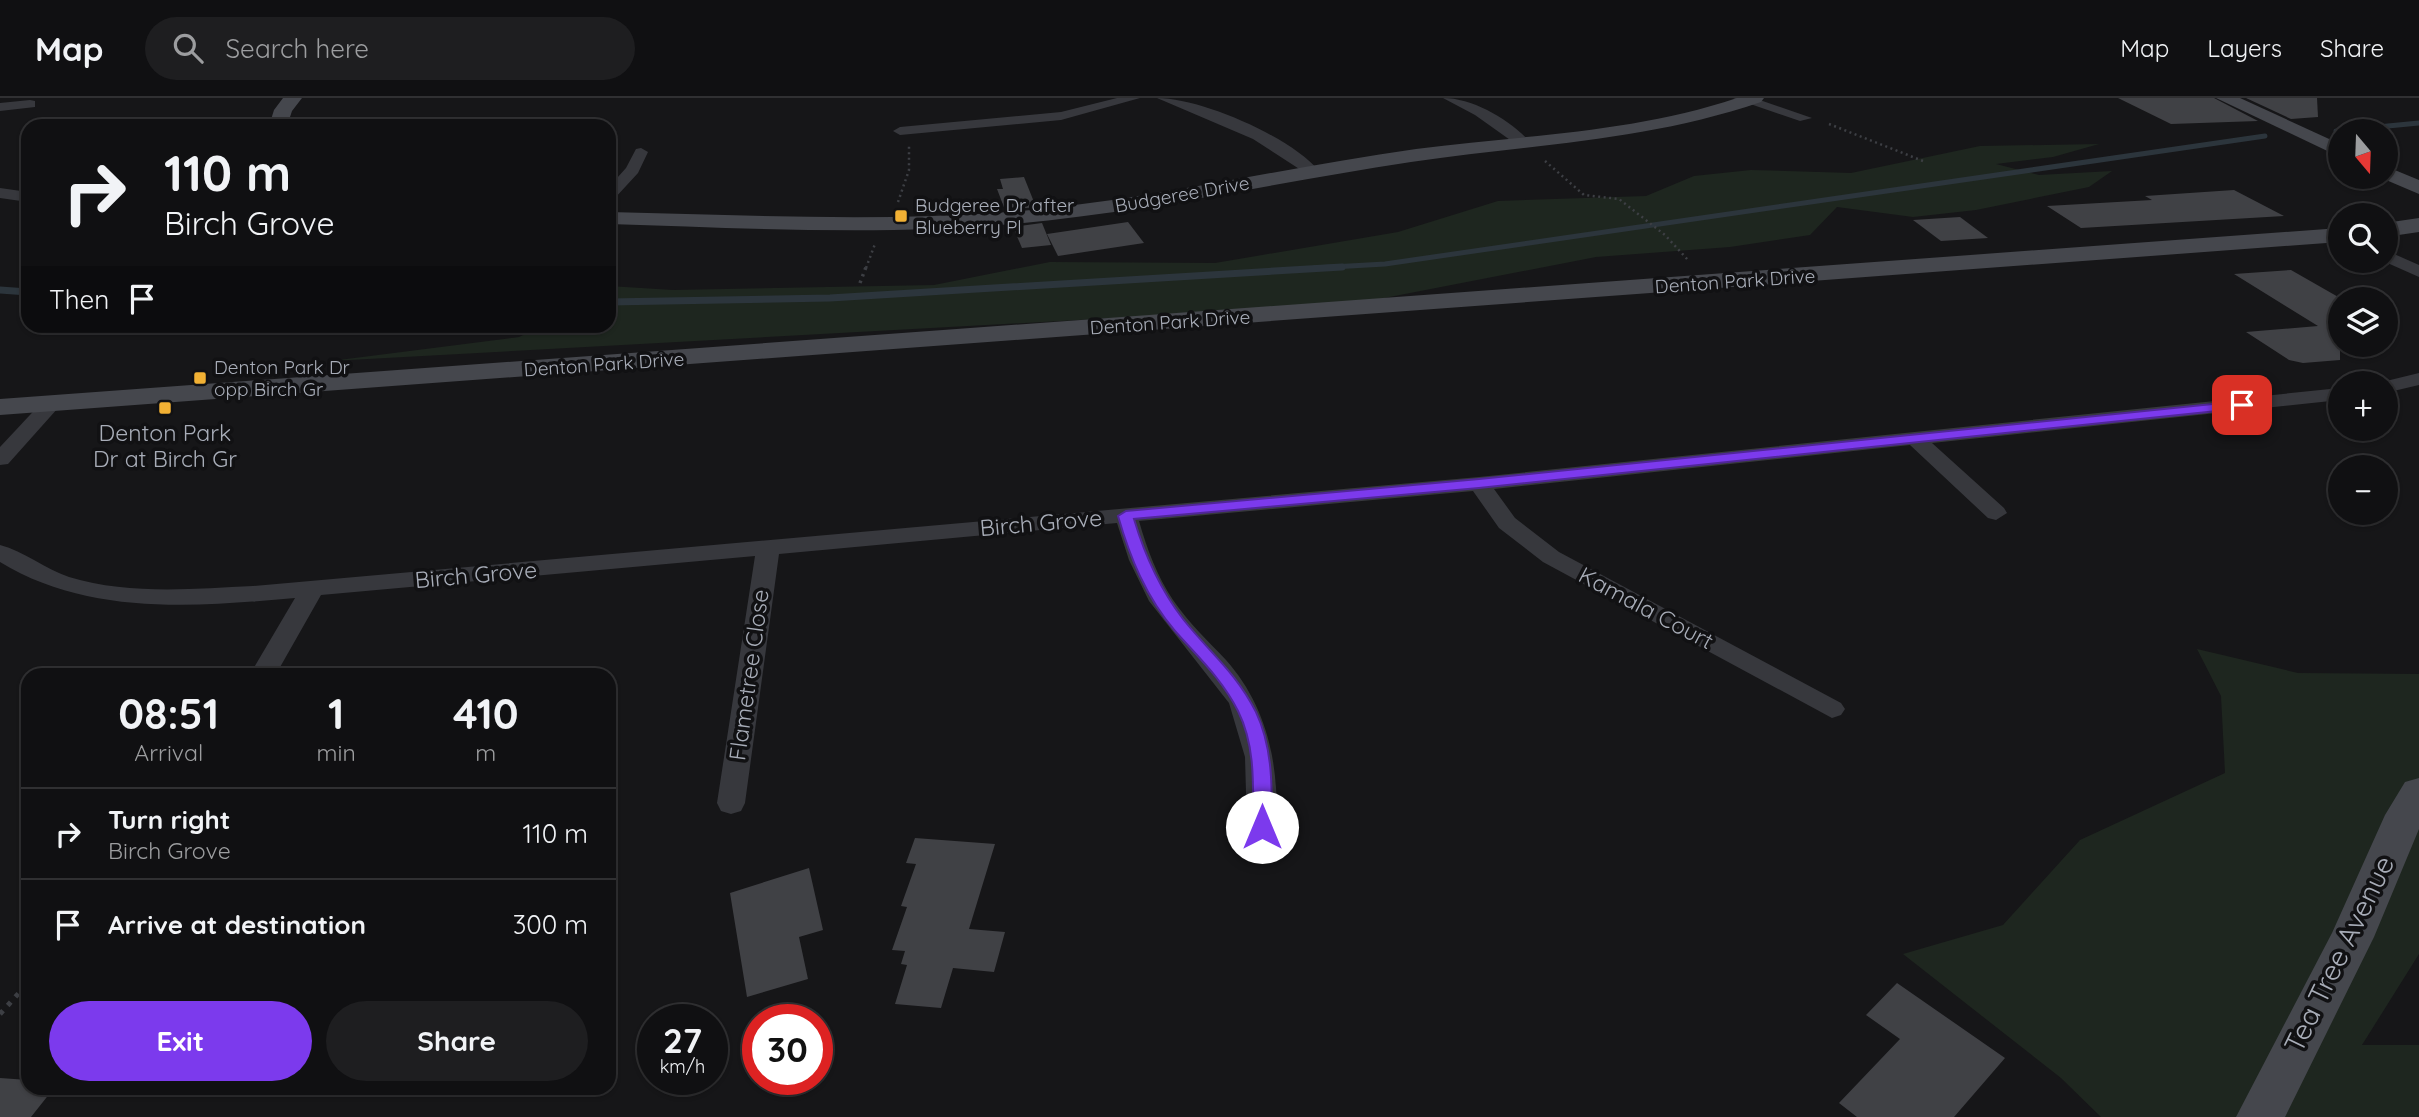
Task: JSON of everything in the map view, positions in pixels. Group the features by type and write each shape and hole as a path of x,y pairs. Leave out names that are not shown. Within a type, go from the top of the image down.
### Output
{"main road":[{"path":"280,119 283,110 293,98"},
{"path":"2225,98 2328,145"},
{"name":"Budgeree Drive","path":"616,218 887,223 1012,218 1095,208 1312,171 1667,126 1748,99"},
{"path":"2398,178 2419,188"},
{"path":"2398,228 2419,225"},
{"name":"Denton Park Drive","path":"0,407 2328,236"},
{"name":"Tea Tree Avenue","path":"2260,1117 2352,937 2405,815 2419,792"}],"street":[{"path":"900,131 1061,116 1133,98"},
{"path":"1164,98 1247,129 1279,145 1312,171"},
{"path":"1450,98 1480,112 1525,144"},
{"name":"Budgeree Drive","path":"1748,99 1805,118"},
{"path":"0,107 30,104"},
{"path":"616,188 633,170 641,152"},
{"path":"0,194 21,196"},
{"path":"2398,262 2419,272"},
{"path":"2398,384 2419,379"},
{"name":"Birch Grove","path":"0,552 17,564 67,585 108,594 199,596 312,590 1479,484 2328,395"},
{"path":"0,459 51,404"},
{"path":"1915,439 1996,513"},
{"name":"Kamala Court","path":"1479,484 1507,523 1551,557 1832,709"},
{"path":"1126,516 1136,550 1155,592 1180,626 1223,671 1248,713 1263,765 1262,827"},
{"name":"Flametree Close","path":"731,803 768,548"},
{"path":"267,668 312,590"}],"path":[{"path":"1829,124 1923,160"},
{"path":"860,283 909,170 909,139 900,131"},
{"path":"1544,160 1584,195 1619,199 1656,228 1712,283"},
{"path":"0,1014 21,991"}],"shaded area":[{"path":"2099,144 2053,157 1996,164 2039,175 2112,171 2089,187 1976,210 1913,217 1837,207 1810,235 1730,247 1596,257 1374,300 1151,316 331,361 519,337 527,333 616,333 616,286 673,290 934,285 1050,262 1215,263 1398,232 1498,201 1646,196 1694,176 1751,170 1851,173 1980,146"},
{"path":"2197,649 2298,673 2419,674 2419,954 2362,1045 2419,1045 2419,1117 2101,1117 2061,1078 1903,954 2003,925 2080,840 2225,773 2221,696"}],"building":[{"path":"2118,98 2214,98 2258,121 2171,124"},
{"path":"2246,98 2317,98 2318,117 2291,119"},
{"path":"1024,177 1036,207 1005,210 997,189 1003,189 1000,179"},
{"path":"2234,190 2284,216 2081,228 2047,206 2152,200 2145,196"},
{"path":"1960,217 1988,238 1941,241 1913,220"},
{"path":"1128,222 1144,243 1058,256 1047,234"},
{"path":"1042,223 1051,245 1022,248 1013,227"},
{"path":"2291,270 2328,291 2328,357 2340,357 2340,360 2303,363 2289,360 2246,332 2318,326 2234,274"},
{"path":"915,838 995,844 969,929 1005,932 994,972 953,968 941,1008 895,1004 907,965 901,964 905,951 892,950 907,907 901,906 916,864 906,863"},
{"path":"809,868 823,930 799,937 808,979 747,997 730,893"},
{"path":"1897,983 2005,1058 1954,1117 1857,1117 1839,1103 1900,1039 1866,1015"},
{"path":"0,1078 21,1080 21,1095 48,1095 31,1117 0,1117"}],"waterway":[{"path":"2398,125 2419,123"},
{"path":"1314,268 1385,264 2265,136"},
{"path":"616,302 830,298 1342,267"},
{"path":"0,290 21,292"}],"place":[{"name":"Budgeree Dr after Blueberry Pl","path":"901,216"},
{"name":"Denton Park Dr opp Birch Gr","path":"200,378"},
{"name":"Denton Park Dr at Birch Gr","path":"165,408"}],"route":[{"path":"1262,827 1263,765 1248,713 1223,671 1180,626 1155,592 1136,550 1126,516 1479,484 2242,405"}]}
